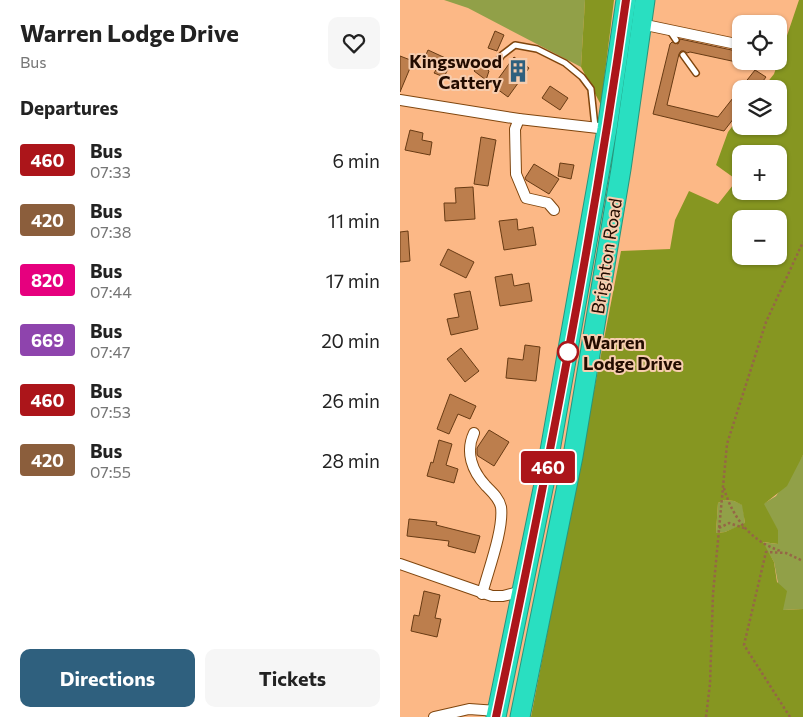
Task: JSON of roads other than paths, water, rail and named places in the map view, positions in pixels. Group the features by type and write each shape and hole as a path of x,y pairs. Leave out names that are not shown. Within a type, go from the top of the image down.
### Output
{"highway":[{"name":"Brighton Road","path":"497,714 545,479 601,128 626,0"},
{"name":"Brighton Road","path":"520,717 573,456 621,169 644,0"}],"street":[{"path":"641,24 732,43"},
{"path":"400,100 519,119 601,128"},
{"path":"519,119 515,129 516,174 526,198 548,203 554,210"},
{"path":"474,433 470,441 470,460 479,476 499,500 501,513 500,527 482,594"},
{"path":"400,564 482,594 503,596 523,591"},
{"path":"434,717 469,709 497,714"}],"lane":[{"path":"668,29 676,40"},
{"path":"495,65 502,55 514,45 537,49 565,63 582,76 591,89 601,128"},
{"path":"683,55 696,73"}],"place":[{"name":"Kingswood Cattery","path":"518,71"},
{"name":"Warren Lodge Drive","path":"568,352"}]}
